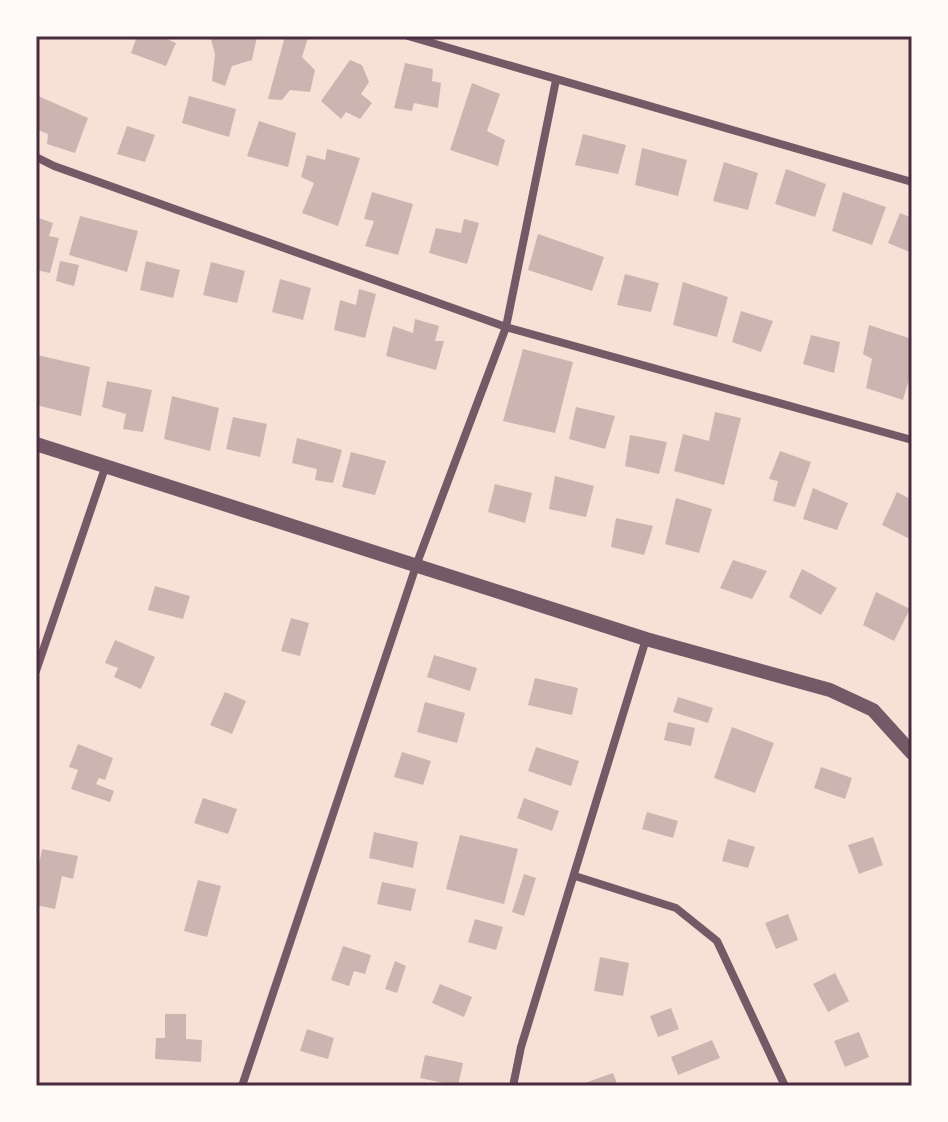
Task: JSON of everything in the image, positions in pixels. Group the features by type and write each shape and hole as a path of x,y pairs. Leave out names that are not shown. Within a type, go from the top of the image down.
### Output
{"street":[{"path":"408,36 912,182"},
{"path":"242,1086 417,563 506,327 556,80"},
{"path":"36,157 506,327 912,440"},
{"path":"36,444 417,563 646,639 847,697 873,710 912,753"},
{"path":"36,671 105,468"},
{"path":"513,1086 521,1047 646,639"},
{"path":"575,876 676,908 717,941 785,1086"}],"building":[{"path":"137,36 161,36 176,43 166,66 131,53"},
{"path":"210,36 257,36 252,60 232,66 225,86 212,81 215,54"},
{"path":"285,36 308,38 302,57 315,70 310,92 290,90 282,100 268,99"},
{"path":"350,60 362,65 369,82 361,94 372,103 360,119 346,112 341,119 321,101"},
{"path":"405,63 433,69 432,81 441,83 438,108 414,103 412,111 394,108"},
{"path":"472,83 500,94 487,131 505,140 498,166 450,150"},
{"path":"36,95 88,118 75,153 47,144 48,134 36,129"},
{"path":"189,96 236,109 229,137 182,123"},
{"path":"259,121 296,133 288,167 247,156"},
{"path":"127,126 155,135 145,162 117,154"},
{"path":"583,134 626,145 618,174 575,165"},
{"path":"642,148 687,160 678,196 635,185"},
{"path":"327,149 360,158 338,226 302,213 314,183 301,177 307,155 325,160"},
{"path":"724,162 758,173 748,210 713,201"},
{"path":"786,169 826,184 815,217 775,204"},
{"path":"372,192 413,204 398,255 365,246 374,221 364,219"},
{"path":"843,192 886,207 872,245 832,231"},
{"path":"900,213 912,218 912,253 888,243"},
{"path":"80,216 138,231 127,272 69,255"},
{"path":"36,217 53,223 49,236 59,238 50,273 36,270"},
{"path":"464,219 479,223 467,264 429,253 436,228 461,233"},
{"path":"538,234 604,257 592,291 528,270"},
{"path":"60,261 79,265 74,286 56,281"},
{"path":"146,261 180,270 173,298 140,290"},
{"path":"211,262 245,271 237,303 203,295"},
{"path":"625,274 659,283 651,312 617,305"},
{"path":"280,279 311,288 303,320 272,312"},
{"path":"683,282 728,297 717,337 673,325"},
{"path":"359,289 376,294 365,338 334,330 340,300 356,305"},
{"path":"741,311 773,321 761,352 732,342"},
{"path":"415,319 439,326 435,341 444,341 436,370 386,356 393,326 413,333"},
{"path":"869,325 912,339 912,369 903,400 866,388 872,359 863,354"},
{"path":"811,335 840,342 834,373 803,364"},
{"path":"523,349 573,362 555,433 503,421"},
{"path":"37,355 90,367 81,416 36,405"},
{"path":"107,381 152,390 143,432 123,429 126,414 102,407"},
{"path":"172,396 219,408 210,451 164,439"},
{"path":"576,407 615,416 605,449 569,439"},
{"path":"715,412 741,418 724,485 674,471 683,434 709,441"},
{"path":"233,417 267,424 260,457 226,449"},
{"path":"630,435 667,442 659,474 625,466"},
{"path":"297,438 342,450 333,483 315,480 317,469 292,463"},
{"path":"780,451 811,462 795,507 773,501 778,481 769,479"},
{"path":"351,452 386,461 375,495 342,487"},
{"path":"555,476 594,486 586,517 549,509"},
{"path":"495,484 532,493 525,523 488,512"},
{"path":"813,488 848,503 837,530 803,519"},
{"path":"897,492 912,500 912,540 882,525"},
{"path":"676,498 712,509 699,553 665,544"},
{"path":"616,518 653,526 644,555 611,547"},
{"path":"733,560 767,571 752,599 720,588"},
{"path":"802,569 837,588 821,615 789,597"},
{"path":"155,586 190,596 183,619 148,610"},
{"path":"876,592 910,609 894,641 863,625"},
{"path":"291,618 309,623 300,656 281,651"},
{"path":"115,640 155,657 141,689 114,677 118,668 105,663"},
{"path":"434,655 477,668 470,691 427,677"},
{"path":"535,678 578,688 572,715 528,705"},
{"path":"225,692 246,701 232,734 210,725"},
{"path":"678,697 713,708 708,723 673,712"},
{"path":"425,702 465,713 457,743 417,732"},
{"path":"668,722 695,728 691,746 664,740"},
{"path":"732,727 774,743 755,793 714,778"},
{"path":"78,744 113,758 105,780 99,778 96,784 114,791 110,802 71,789 78,770 69,767"},
{"path":"536,747 579,761 571,786 528,771"},
{"path":"402,752 431,761 423,785 394,777"},
{"path":"821,767 852,778 845,799 814,788"},
{"path":"203,798 237,809 228,834 194,823"},
{"path":"524,798 559,811 552,831 517,818"},
{"path":"647,812 678,821 673,838 642,829"},
{"path":"374,832 418,842 413,868 369,858"},
{"path":"460,835 518,849 504,904 446,889"},
{"path":"873,837 883,865 859,874 848,845"},
{"path":"728,839 755,847 748,868 722,861"},
{"path":"42,849 78,856 73,879 62,876 55,909 36,905 36,880"},
{"path":"524,874 536,878 524,916 512,912"},
{"path":"198,880 221,886 207,937 184,931"},
{"path":"382,882 416,889 411,911 377,904"},
{"path":"788,914 798,940 776,949 765,923"},
{"path":"475,919 503,927 496,950 468,942"},
{"path":"343,946 371,955 365,974 354,971 349,986 331,980"},
{"path":"600,957 629,963 623,996 594,991"},
{"path":"395,961 406,966 397,993 385,989"},
{"path":"835,973 849,1001 828,1012 813,984"},
{"path":"440,984 472,997 464,1017 432,1003"},
{"path":"671,1008 679,1029 658,1037 650,1016"},
{"path":"165,1014 186,1014 186,1039 202,1040 201,1062 155,1059 156,1038 165,1038"},
{"path":"307,1029 334,1038 328,1059 300,1051"},
{"path":"859,1032 869,1057 845,1067 834,1041"},
{"path":"712,1040 720,1058 678,1075 671,1057"},
{"path":"425,1055 463,1063 458,1086 420,1078"},
{"path":"613,1073 618,1086 576,1086"}]}
